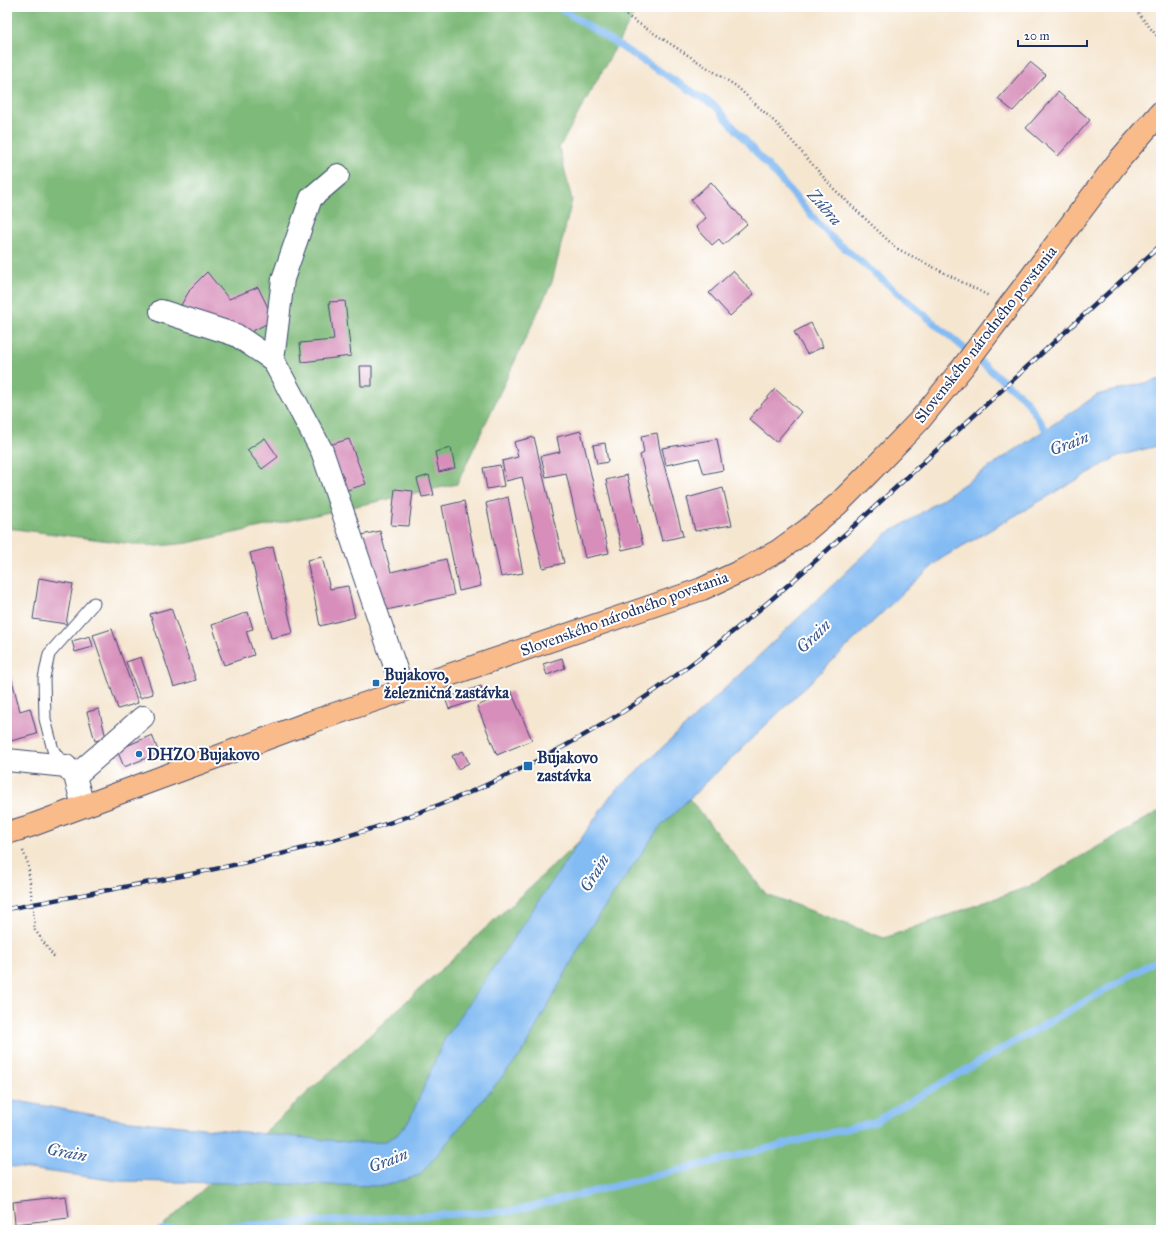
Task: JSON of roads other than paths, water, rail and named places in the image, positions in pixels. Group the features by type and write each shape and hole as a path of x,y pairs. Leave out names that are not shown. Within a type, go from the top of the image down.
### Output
{"main road":[{"name":"Slovenského národného povstania","path":"10,832 30,826 311,722 702,589 743,570 778,551 807,530 838,504 919,421 980,345 1120,159 1161,112"}],"street":[{"path":"273,360 283,279 311,198 338,175"},
{"path":"161,311 236,335 273,360 322,451 403,690"},
{"path":"7,760 70,771 143,717"},
{"path":"70,771 83,806"}],"lane":[{"path":"70,771 53,750 45,720 44,678 49,654 94,602"}],"water":[{"name":"Grain","path":"1161,379 1161,445 1118,456 942,558 911,585 659,828 590,928 522,1053 420,1175 384,1186 118,1181 7,1166 7,1099 121,1120 358,1143 384,1142 397,1135 410,1119 444,1040 611,795 693,719 886,534 909,521 1097,395"}],"waterway":[{"name":"Zúbra","path":"558,7 715,106 830,236 1026,400 1050,436"},
{"path":"161,1230 513,1211 874,1122 1161,958"}],"railway":[{"path":"7,909 250,861 310,847 369,830 427,810 484,786 558,750 652,693 734,631 763,607 1161,245"}],"place":[{"name":"Bujakovo, železničná zastávka","path":"376,683"},
{"name":"DHZO Bujakovo","path":"139,754"},
{"name":"Bujakovo zastávka","path":"528,766"}]}
